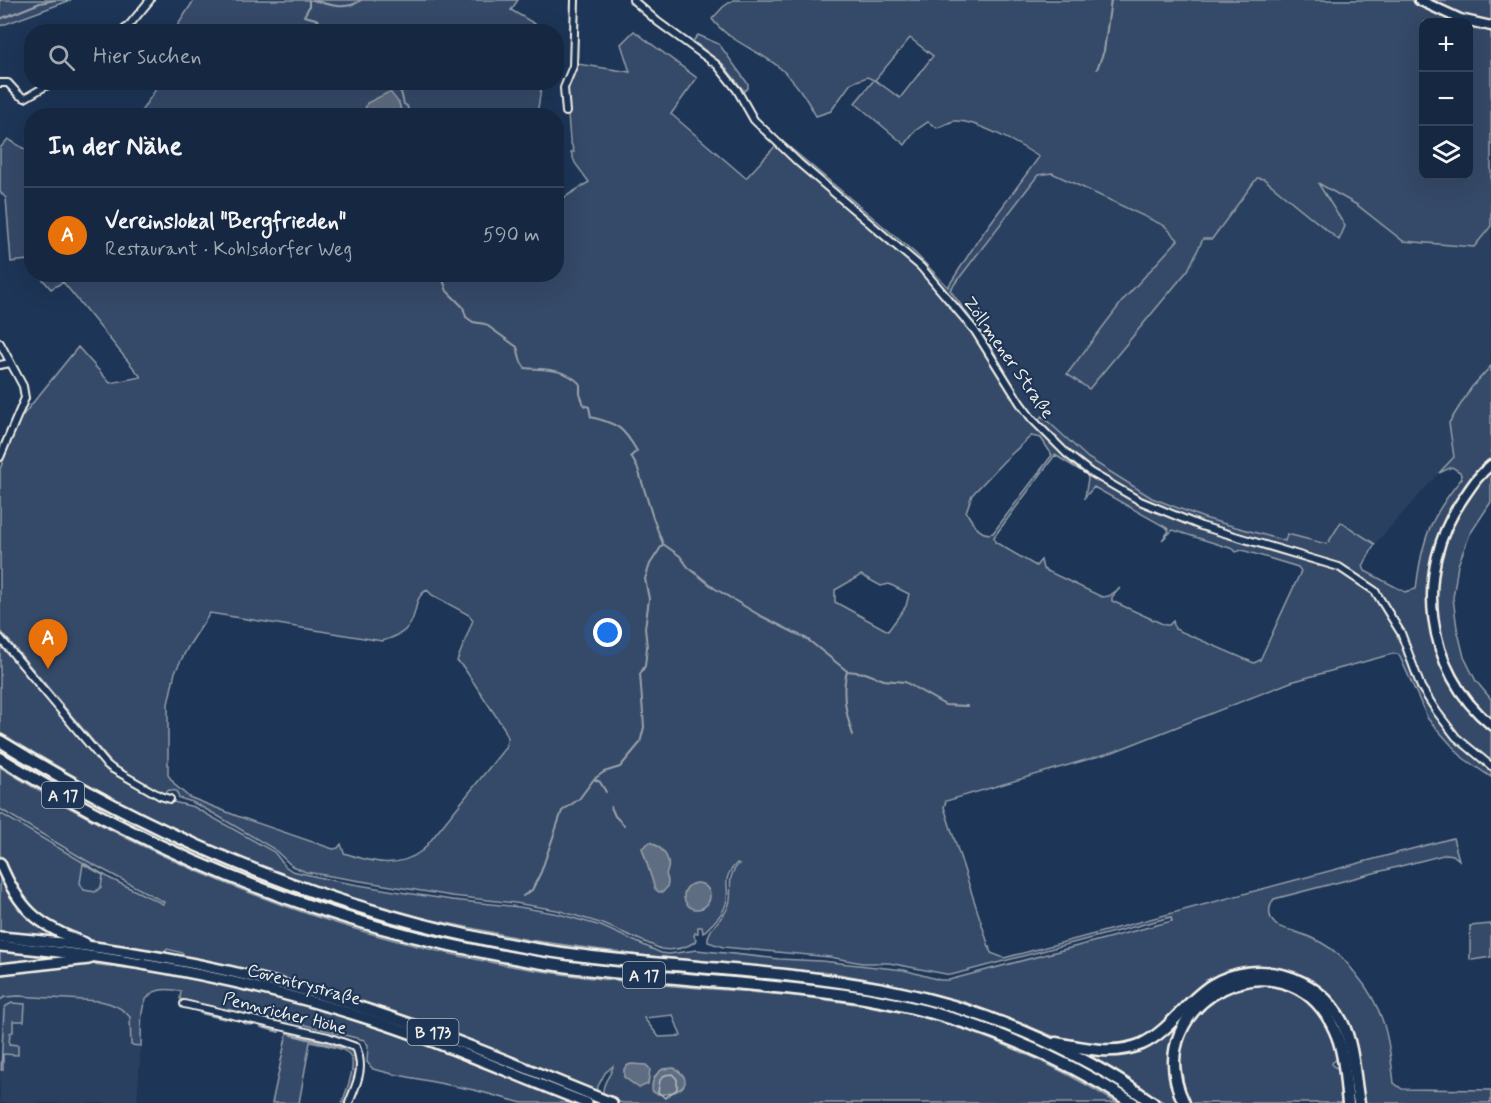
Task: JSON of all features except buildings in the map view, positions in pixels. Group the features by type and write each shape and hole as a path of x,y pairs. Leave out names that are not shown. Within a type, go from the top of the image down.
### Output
{"highway":[{"name":"A 17","path":"0,741 97,798 187,843 269,877 381,914 468,936 550,951 630,962 814,979 883,989 954,1007 1044,1041 1095,1067 1153,1103"},
{"name":"A 17","path":"0,758 81,806 188,859 253,886 329,913 423,939 550,964 819,991 903,1006 961,1022 1028,1047 1089,1077 1132,1103"},
{"path":"0,863 14,892 36,918 58,933 101,948"},
{"name":"B 173","path":"0,937 101,948 238,974 295,988 356,1006 474,1047 612,1103"},
{"name":"Coventrystraße","path":"0,946 164,967 248,985 351,1014 462,1052 587,1103"},
{"path":"0,969 106,958"},
{"path":"1044,1041 1096,1050 1116,1051 1132,1047 1142,1044 1160,1032 1201,993 1220,981 1249,973 1277,974 1308,985 1324,998 1336,1013 1347,1035 1359,1103"},
{"path":"1184,1103 1176,1083 1174,1067 1178,1041 1185,1024 1198,1006 1218,990 1236,983 1259,980 1279,982 1298,988 1315,1000 1321,1008 1339,1041 1348,1103"}],"main road":[{"path":"1419,0 1460,19 1491,27"},
{"path":"1491,465 1481,472 1451,515 1434,563 1431,602 1437,641 1455,685 1482,718 1491,725"}],"street":[{"path":"130,24 150,0"},
{"path":"566,112 564,88 573,66 575,0"},
{"name":"Zöllmener Straße","path":"633,0 658,22 717,65 737,90 754,120 799,163 921,267 975,331 1026,411 1067,454 1140,501 1218,532 1339,567 1375,591 1401,633 1421,687 1437,712 1456,737 1491,766"},
{"path":"0,83 8,83 25,98 39,90"},
{"path":"0,343 23,386 25,398 0,457"},
{"path":"0,364 10,363"},
{"path":"0,638 111,768 160,796 170,799"},
{"name":"Pennricher Höhe","path":"184,1004 328,1037 356,1047 361,1060 349,1103"}],"shaded area":[{"path":"0,0 71,0 0,26"},
{"path":"194,0 518,0 511,10 535,24 179,24"},
{"path":"733,0 1491,0 1491,226 1474,247 1403,241 1357,205 1318,183 1345,226 1339,240 1264,179 1257,178 1212,239 1203,239 1188,270 1089,389 1067,374 1124,299 1178,240 1165,226 1052,173 1038,175 950,290 990,345 1020,396 1038,420 1042,416 1088,458 1152,498 1204,518 1285,541 1287,534 1326,544 1341,522 1375,544 1363,566 1365,571 1405,592 1416,589 1421,556 1429,529 1442,505 1462,478 1460,472 1452,467 1439,473 1454,457 1449,423 1471,388 1491,366 1491,502 1470,534 1458,565 1453,598 1464,657 1476,681 1491,699 1491,777 1463,758 1428,719 1400,657 1398,654 1392,654 1291,682 1113,752 946,801 944,807 991,953 1004,958 1453,838 1459,860 1447,854 1274,899 1270,915 1277,926 1314,939 1335,952 1365,986 1384,1025 1394,1083 1402,1089 1491,1090 1491,1103 1363,1103 1342,1017 1265,969 1170,1020 1141,1041 1106,1048 1058,1038 962,1001 883,982 839,974 639,955 529,940 428,919 335,893 244,860 161,823 0,733 0,650 3,648 107,771 161,799 194,807 274,852 292,871 406,893 559,914 601,926 661,953 697,950 821,961 904,970 940,980 949,980 1172,921 1171,917 951,975 889,963 862,963 830,957 723,947 708,942 709,933 725,913 729,903 732,875 739,864 737,863 728,875 727,900 721,914 703,933 702,927 698,927 698,933 694,936 695,942 670,950 661,949 603,924 557,910 452,896 306,872 292,866 274,849 211,812 179,798 176,791 169,790 163,795 114,766 0,630 0,469 19,420 78,347 110,383 141,377 63,282 564,282 564,198 589,182 575,163 571,152 574,152 570,140 566,90 578,64 630,72 621,44 634,31 697,78 671,114 746,178 781,140 915,253 948,287 978,240 1039,157 998,134 955,121 937,128 928,122 915,131 905,145 855,103 874,80 867,77 851,83 831,111 816,116 786,73 719,27 712,19","holes":["910,38 933,56 900,98 875,80","1031,436 1041,438 1052,455 993,533 980,531 966,512 972,495","1055,455 1086,474 1088,478 1085,497 1094,487 1167,528 1169,531 1162,540 1173,530 1233,549 1236,552 1242,550 1298,567 1301,571 1260,660 1254,663 1175,629 1173,621 1165,625 1112,601 1112,597 1120,588 1109,596 1102,597 1043,569 1041,560 1036,566 995,542 994,537","861,575 881,586 889,584 909,594 906,606 888,631 835,602 835,590","427,590 469,615 473,620 457,661 504,728 508,738 505,748 423,850 404,860 394,862 364,859 344,853 341,844 338,848 333,849 237,816 189,797 176,786 168,775 168,704 175,672 210,613 382,641 405,630 411,623 421,595"]},
{"path":"698,35 719,44 748,84 748,88 744,91 723,64 693,41"},
{"path":"155,90 541,90 538,108 400,108 399,103 380,108 143,108"},
{"path":"8,139 24,149 24,260 11,262 6,198 0,192 0,148"},
{"path":"1051,173 1165,226 1178,239 1235,176 1317,182 1357,205 1474,247 1491,226 1491,426 1439,473 1375,544 1341,522 1326,544 1288,534 1285,542 1204,518 1152,498 1120,480 1088,458 1043,416 1039,420 1020,396 990,345 949,290 1038,175"},
{"path":"45,282 63,282 51,289"},
{"path":"0,767 116,833 176,862 238,888 364,932 428,949 549,972 814,998 917,1016 996,1041 1069,1075 1117,1103 622,1103 603,1093 604,1085 613,1066 605,1073 596,1090 590,1090 485,1047 209,964 183,955 183,953 98,941 58,928 40,916 25,900 4,864 0,854 0,813 111,879 163,904 164,902 87,861 0,809","holes":["83,864 103,875 101,887 95,892 84,890 80,883","673,1015 681,1036 659,1037 644,1018"]},
{"path":"82,864 103,875 101,887 95,892 84,890 80,883"},
{"path":"0,870 6,884 65,940 0,935"},
{"path":"1491,924 1491,957 1470,959 1470,926"},
{"path":"0,950 80,958 0,967"},
{"path":"92,964 236,987 342,1015 428,1044 578,1103 522,1103 474,1090 373,1069 367,1062 368,1045 364,1040 282,1019 278,1023 180,999 181,991 166,989 156,991 149,996 142,1012 141,1046 131,1045 130,1017 120,1008 109,1003 18,996 5,997 0,1000 0,972"},
{"path":"1249,984 1283,986 1305,997 1313,1005 1331,1036 1337,1059 1332,1063 1339,1069 1343,1103 1187,1103 1179,1054 1184,1035 1201,1009 1221,994"},
{"path":"5,997 100,1001 122,1008 130,1017 131,1045 141,1046 137,1103 0,1103 0,1000"},
{"path":"12,1003 25,1004 24,1021 13,1021 13,1032 10,1033 9,1044 18,1045 18,1055 3,1054 3,1070 1,1070 4,1010"},
{"path":"1191,1008 1171,1071 1180,1103 1165,1103 1083,1053 1134,1050"},
{"path":"287,1033 350,1047 355,1052 358,1065 346,1103 342,1103 351,1077 351,1057 340,1049 310,1042 299,1103 272,1103"}],"water":[{"path":"391,93 400,108 365,108 367,103"},
{"path":"650,842 663,851 668,860 666,874 668,884 663,892 655,889 642,848"},
{"path":"697,883 706,887 710,896 706,905 697,909 688,905 684,896 688,887"},
{"path":"632,1064 646,1065 650,1069 648,1084 639,1088 624,1077 624,1069"},
{"path":"674,1068 683,1076 685,1082 682,1088 667,1094 654,1092 652,1085 656,1074 663,1069"}],"waterway":[{"path":"0,19 40,3 55,0"},
{"path":"309,0 309,7 304,16 316,19 322,24"},
{"path":"313,0 344,6 361,0"},
{"path":"1097,69 1104,51 1111,0"},
{"path":"399,90 408,108"},
{"path":"444,282 447,291 463,307 466,317 473,322 485,324 517,347 525,368 561,372 574,379 580,384 580,394 584,405 589,407 591,417 614,425 628,437 637,451 631,456 638,469 663,544 650,564 645,579 649,599 645,628 647,647 645,666 640,674 644,727 640,743 620,767 604,772 594,779 579,799 562,811 541,872 532,890 523,896"},
{"path":"663,544 680,556 688,567 714,588 759,615 807,639 847,671 865,673 884,680 905,682 945,705 967,706"},
{"path":"847,671 844,687 845,703 853,735"},
{"path":"594,779 600,782 606,792"},
{"path":"611,807 615,816 624,825"},
{"path":"200,1013 225,1019"},
{"path":"244,1023 251,1025"},
{"path":"261,1027 279,1032"},
{"path":"292,1035 350,1050 354,1054 355,1062"}],"place":[{"name":"Vereinslokal \"Bergfrieden\"","path":"48,669"}]}
